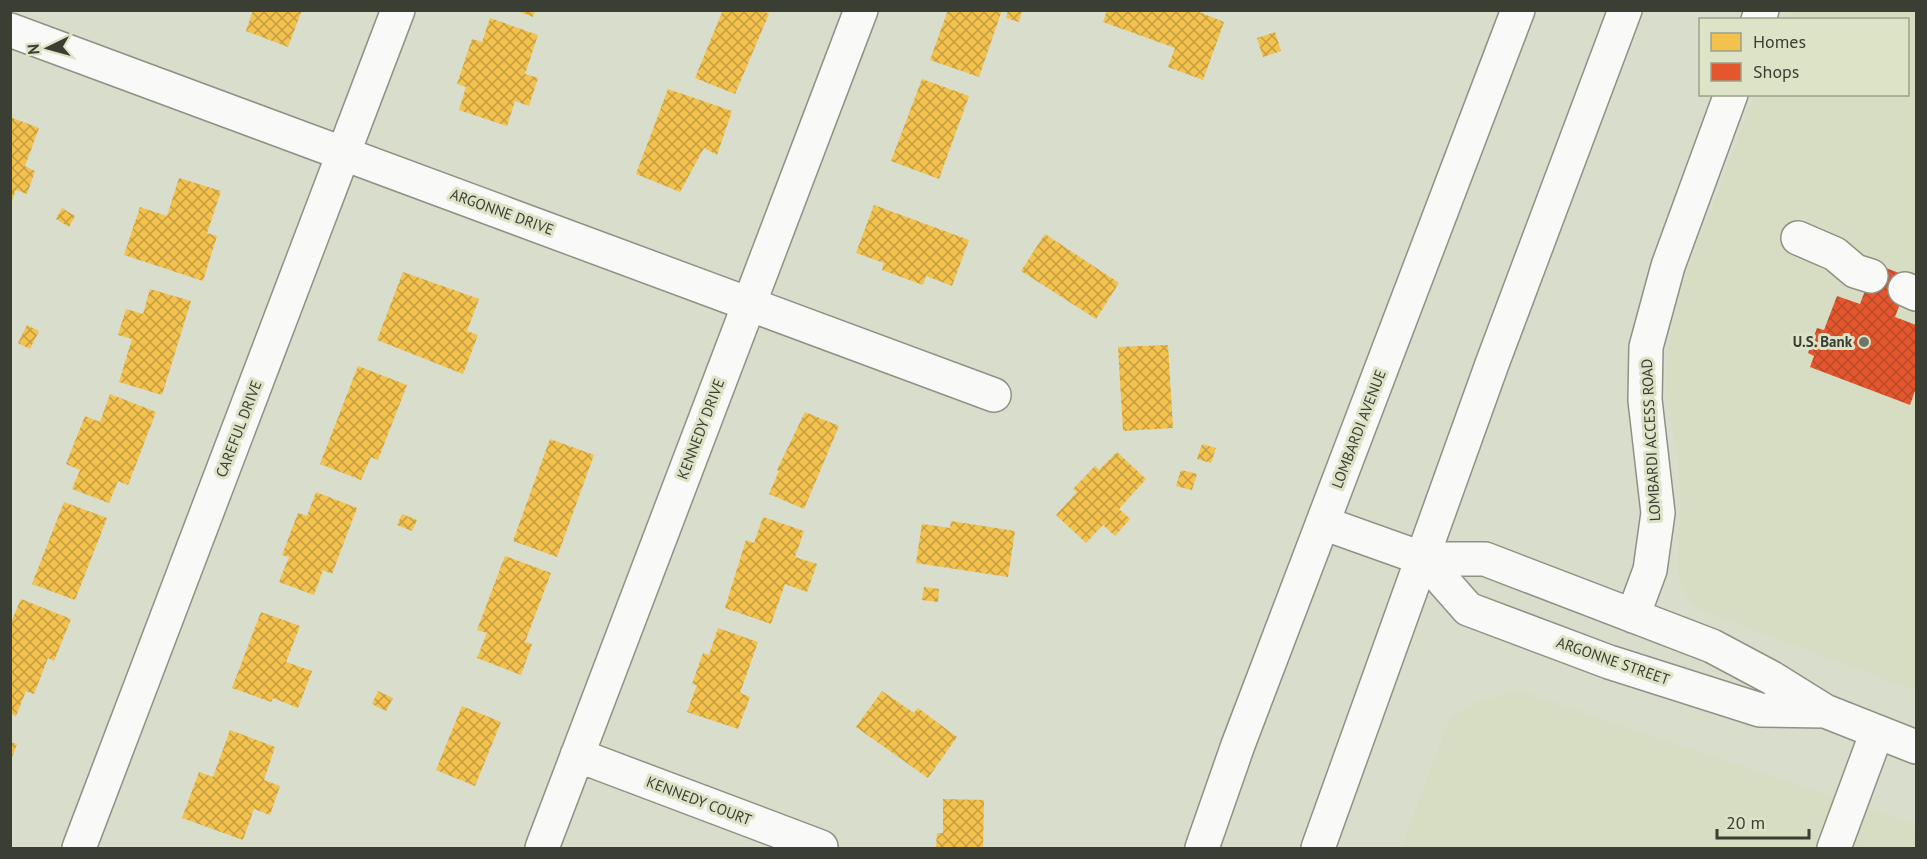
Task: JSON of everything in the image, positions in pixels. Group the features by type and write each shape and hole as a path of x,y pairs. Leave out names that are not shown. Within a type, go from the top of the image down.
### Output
{"street":[{"name":"CAREFUL DRIVE","path":"79,849 398,10"},
{"name":"KENNEDY DRIVE","path":"542,849 861,10"},
{"name":"LOMBARDI AVENUE","path":"1202,849 1238,745 1518,10"},
{"path":"1318,849 1424,559 1492,364 1625,10"},
{"name":"ARGONNE DRIVE","path":"10,30 994,395"},
{"name":"LOMBARDI ACCESS ROAD","path":"1633,616 1650,570 1658,513 1645,400 1646,347 1668,266 1730,96"},
{"path":"1798,238 1835,254 1855,271 1871,276"},
{"name":"ARGONNE STREET","path":"1323,523 1424,559 1485,559 1712,646 1772,678 1825,711 1917,747"},
{"name":"ARGONNE STREET","path":"1424,559 1468,609 1609,662 1760,710 1825,711"},
{"path":"1833,849 1877,732"},
{"name":"KENNEDY COURT","path":"577,755 820,848"}],"shaded area":[{"path":"1787,11 1916,11 1916,691 1703,611 1688,599 1680,586 1677,568 1681,504 1678,459 1668,404 1666,371 1669,340 1684,281 1755,96 1909,96 1909,18 1784,18"},
{"path":"1521,691 1916,825 1916,848 1401,848 1450,718 1481,700"}],"building: Homes":[{"path":"253,10 302,10 288,47 246,31"},
{"path":"516,10 535,10 533,17"},
{"path":"723,10 761,10 769,14 735,94 695,78"},
{"path":"948,10 1002,10 979,77 930,60"},
{"path":"1008,10 1022,10 1019,22 1006,18"},
{"path":"1107,10 1194,10 1224,22 1203,80 1168,67 1175,48 1103,22"},
{"path":"490,18 538,35 525,74 538,78 529,106 515,101 507,126 459,110 466,87 457,84 472,39 482,42"},
{"path":"1275,32 1281,51 1263,57 1257,38"},
{"path":"922,79 969,96 939,179 891,161"},
{"path":"668,89 732,111 717,155 704,148 680,192 636,174"},
{"path":"10,117 39,128 25,166 35,171 27,194 16,190 11,203"},
{"path":"179,178 221,191 207,233 217,236 203,281 124,255 140,207 167,216"},
{"path":"874,205 969,240 952,286 926,276 923,285 882,270 884,263 856,253"},
{"path":"62,208 75,216 69,227 56,219"},
{"path":"1045,234 1119,283 1096,319 1021,271"},
{"path":"403,272 479,299 467,331 478,335 463,374 377,340"},
{"path":"150,289 191,301 162,395 119,382 132,339 118,335 126,309 143,314"},
{"path":"27,325 39,331 30,349 18,343"},
{"path":"1168,345 1173,428 1123,431 1118,347"},
{"path":"358,366 407,385 378,460 371,457 361,480 320,464"},
{"path":"110,394 156,412 128,485 118,481 109,503 72,489 80,470 66,464 85,416 100,422"},
{"path":"805,412 839,426 804,509 769,494 779,471 777,470"},
{"path":"550,439 594,455 557,557 513,541"},
{"path":"1202,444 1216,448 1211,463 1197,459"},
{"path":"1117,452 1146,479 1119,509 1130,519 1115,536 1103,525 1086,543 1056,515 1077,492 1073,489 1095,466 1099,470"},
{"path":"1181,470 1197,474 1192,490 1176,486"},
{"path":"316,492 357,508 332,574 323,570 314,595 279,582 289,557 282,555 298,513 307,516"},
{"path":"64,502 107,518 75,600 32,584"},
{"path":"402,514 417,520 412,531 397,525"},
{"path":"763,517 804,531 795,557 817,564 807,592 785,584 771,624 725,608 746,540 754,543"},
{"path":"951,521 1015,531 1008,577 916,563 922,524 950,528"},
{"path":"505,556 551,573 525,642 532,644 521,675 477,658 487,633 477,630"},
{"path":"924,587 939,589 938,602 922,600"},
{"path":"21,599 71,619 54,661 48,658 34,694 26,691 16,716 10,713 10,625"},
{"path":"261,612 300,626 286,662 312,671 298,708 273,698 271,702 232,688"},
{"path":"718,628 758,642 740,693 750,697 738,729 687,712 697,685 692,684 703,653 709,655"},
{"path":"378,691 393,698 386,711 372,704"},
{"path":"882,691 914,713 918,708 957,737 928,778 856,727"},
{"path":"462,706 501,722 475,786 436,770"},
{"path":"230,730 275,747 264,780 280,786 270,815 254,809 243,840 182,818 199,772 213,777"},
{"path":"10,742 17,744 11,760 10,760"},
{"path":"943,799 984,800 983,848 936,848 937,833 943,833"}],"building: Shops":[{"name":"U.S. Bank","path":"1875,264 1910,277 1895,317 1916,325 1916,388 1910,405 1810,367 1814,356 1808,353 1817,328 1824,330 1837,296 1860,304"}],"place":[{"name":"U.S. Bank","path":"1864,342"}]}
